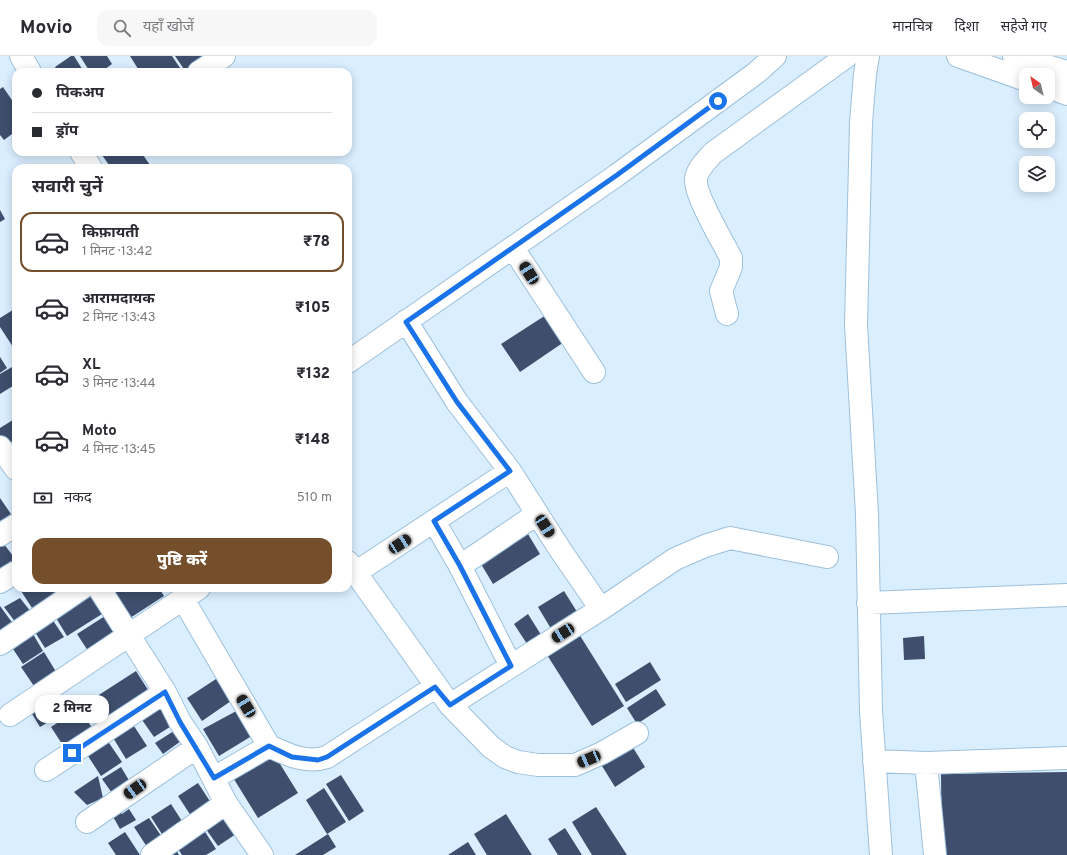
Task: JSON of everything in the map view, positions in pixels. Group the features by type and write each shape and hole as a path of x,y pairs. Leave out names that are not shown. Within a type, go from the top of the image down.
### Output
{"main road":[{"path":"21,56 28,68"},
{"path":"205,68 224,56"},
{"path":"352,359 617,175 756,73 775,56"},
{"path":"727,314 721,291 731,267 731,258 698,191 696,178 703,164 713,153 847,56"},
{"path":"868,56 861,123 856,325 867,514 871,711 881,855"},
{"path":"958,56 1019,78"},
{"path":"1014,56 1067,72"},
{"path":"1055,90 1067,94"},
{"path":"513,248 594,372"},
{"path":"406,322 457,402 510,471 537,514 601,608"},
{"path":"0,447 12,464"},
{"path":"352,567 434,521 510,471"},
{"path":"460,566 537,514"},
{"path":"434,521 460,566 511,666"},
{"path":"0,535 12,528"},
{"path":"450,705 675,559 705,546 730,538 827,557"},
{"path":"352,569 435,687 450,705 491,747 505,757 518,762 538,765 575,765 602,753 637,733"},
{"path":"0,582 12,574"},
{"path":"0,644 76,592"},
{"path":"101,592 165,692 180,722 214,778 226,803 262,855"},
{"path":"10,715 191,593 269,746 292,757 318,760 327,757 435,687"},
{"path":"868,603 1067,595"},
{"path":"46,770 165,692"},
{"path":"214,778 269,746"},
{"path":"87,822 196,747"},
{"path":"874,761 926,763 1067,758"},
{"path":"926,763 935,855"},
{"path":"152,855 226,803"}],"building":[{"path":"71,56 74,56 82,68 56,68"},
{"path":"80,56 107,56 112,64 106,68 88,68"},
{"path":"130,56 172,56 180,68 138,68"},
{"path":"175,56 201,56 206,63 198,68 183,68"},
{"path":"3,87 12,100 12,134 4,140 0,135 0,89"},
{"path":"103,156 144,156 149,164 108,164"},
{"path":"0,210 5,219 0,222"},
{"path":"12,310 12,345 0,327 0,318"},
{"path":"546,315 567,340 520,372 501,344"},
{"path":"0,357 7,368 0,373"},
{"path":"12,367 12,386 0,394 0,374"},
{"path":"12,420 12,441 6,445 0,435 0,428"},
{"path":"0,498 11,514 0,522"},
{"path":"528,534 540,554 493,584 481,564"},
{"path":"4,544 12,555 12,571 0,579 0,547"},
{"path":"564,591 579,615 553,632 538,607"},
{"path":"22,592 54,592 57,596 34,611"},
{"path":"87,592 102,614 67,636 53,613"},
{"path":"109,592 162,592 164,596 127,620"},
{"path":"20,598 31,612 16,623 4,607"},
{"path":"0,606 14,625 0,634"},
{"path":"48,613 64,637 45,648 30,624"},
{"path":"528,614 543,638 529,647 514,624"},
{"path":"105,616 117,637 90,654 77,634"},
{"path":"574,626 624,706 592,726 542,647"},
{"path":"30,629 43,651 23,664 9,643"},
{"path":"924,636 925,659 904,660 903,638"},
{"path":"44,652 58,675 36,689 21,667"},
{"path":"650,662 661,680 626,702 615,684"},
{"path":"136,671 150,693 105,722 91,700"},
{"path":"216,679 231,701 202,721 187,698"},
{"path":"656,689 666,705 637,724 627,708"},
{"path":"38,702 53,719 40,727 29,709"},
{"path":"160,704 173,725 154,737 140,717"},
{"path":"79,709 93,729 64,747 51,727"},
{"path":"240,709 255,734 219,756 203,729"},
{"path":"132,723 147,746 126,759 112,736"},
{"path":"177,729 181,741 163,754 155,743"},
{"path":"107,740 122,762 101,776 86,753"},
{"path":"632,746 645,767 615,787 602,766"},
{"path":"272,751 298,793 258,818 232,776"},
{"path":"121,767 130,782 112,793 102,779"},
{"path":"1067,772 1067,855 942,855 941,774"},
{"path":"341,775 364,811 349,821 326,784"},
{"path":"98,776 103,798 87,805 74,792"},
{"path":"198,783 215,809 195,822 178,796"},
{"path":"324,788 346,822 327,834 306,800"},
{"path":"171,804 187,829 167,842 151,817"},
{"path":"117,807 122,814 129,809 136,820 120,829 111,813"},
{"path":"596,807 627,855 592,855 572,822"},
{"path":"222,812 236,834 218,846 203,825"},
{"path":"506,814 532,855 487,855 474,834"},
{"path":"149,818 166,843 151,853 134,827"},
{"path":"202,827 216,849 206,855 182,855 175,844"},
{"path":"565,828 582,855 558,855 548,839"},
{"path":"125,832 140,855 116,855 108,843"},
{"path":"328,834 336,847 323,855 295,855"},
{"path":"468,842 476,855 448,855"},
{"path":"175,848 179,855 164,855"}],"route":[{"path":"72,753 165,692 180,722 214,778 269,746 292,757 318,760 327,757 342,748 435,687 450,705 511,666 490,628 460,566 434,521 510,471 457,402 406,322 617,175 718,101"}]}
